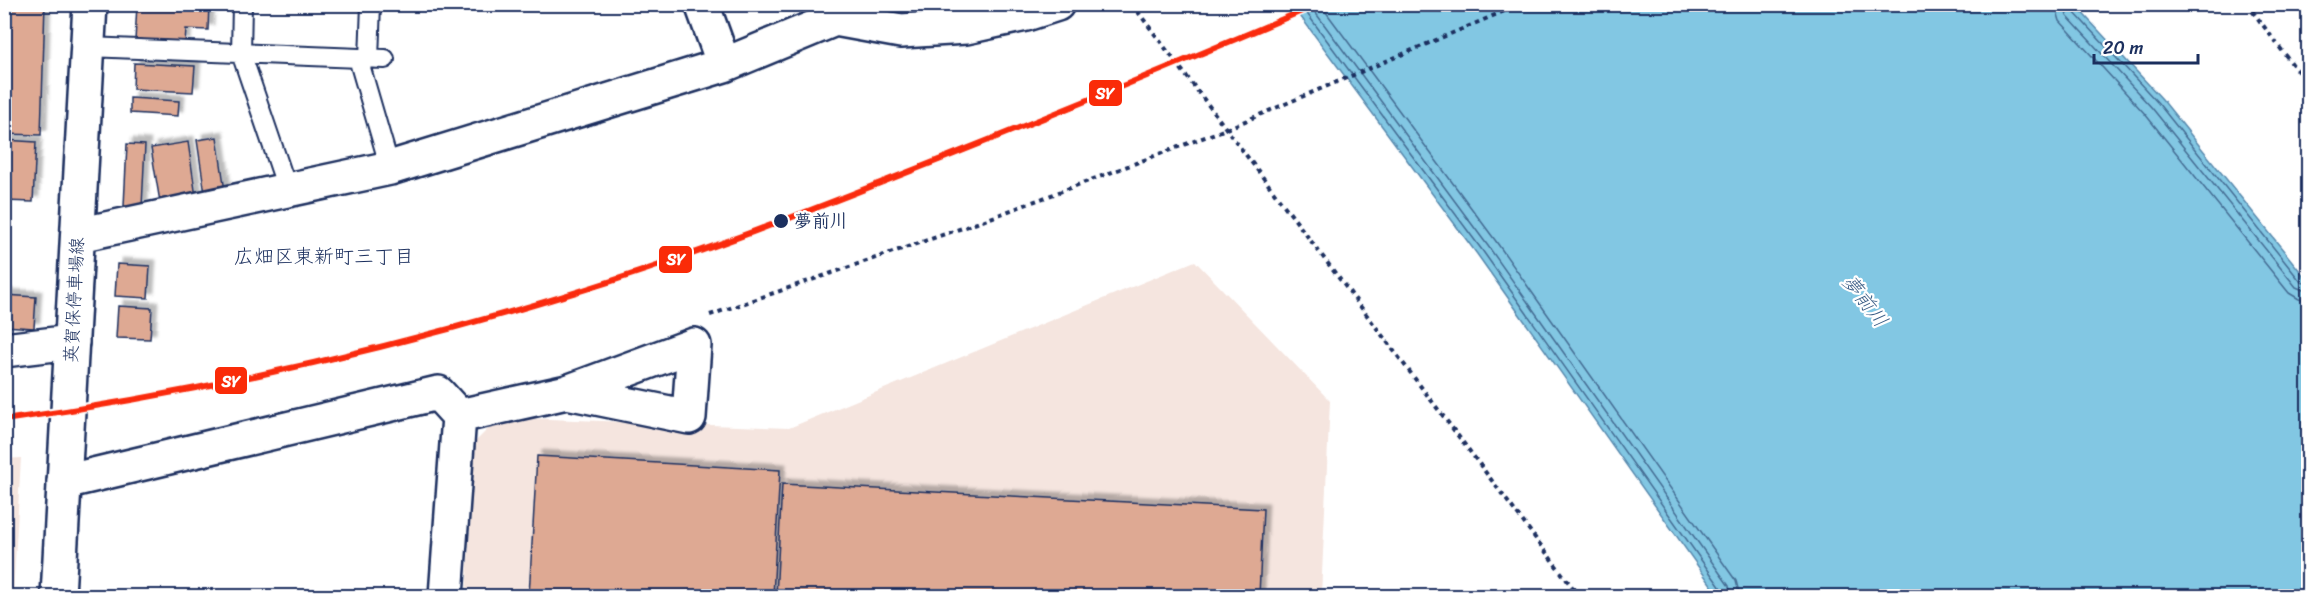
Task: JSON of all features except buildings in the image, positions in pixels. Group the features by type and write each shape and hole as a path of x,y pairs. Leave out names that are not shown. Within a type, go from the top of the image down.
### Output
{"street":[{"name":"英賀保停車場線","path":"58,597 90,4"},
{"path":"702,4 724,65"},
{"path":"78,235 390,168 724,65 833,12 901,31 955,28 1026,15 1057,4"},
{"path":"4,350 72,342"},
{"path":"459,416 567,392 694,345 689,417 567,392"},
{"path":"64,482 438,393 459,416 446,597"}],"lane":[{"path":"242,4 241,53 288,191"},
{"path":"371,4 371,58 390,168"},
{"path":"88,47 371,58"}],"path":[{"path":"1132,4 1579,597"},
{"path":"694,345 690,322 977,223 1226,129 1521,4"},
{"path":"2247,4 2308,85"}],"shaded area":[{"path":"1195,261 1330,401 1321,596 466,596 475,442 488,429 521,418 789,428"},
{"path":"21,458 13,596 5,596 5,459"}],"water":[{"path":"1292,5 2075,5 2162,99 2308,281 2308,596 1719,596 1477,254"}],"transit line":[{"name":"SY","path":"4,420 150,397 295,367 439,332 580,291 711,247 840,199 1122,86 1318,4"}],"place":[{"name":"夢前川","path":"781,221"}],"district":[{"name":"広畑区東新町三丁目","path":"324,256"}]}
